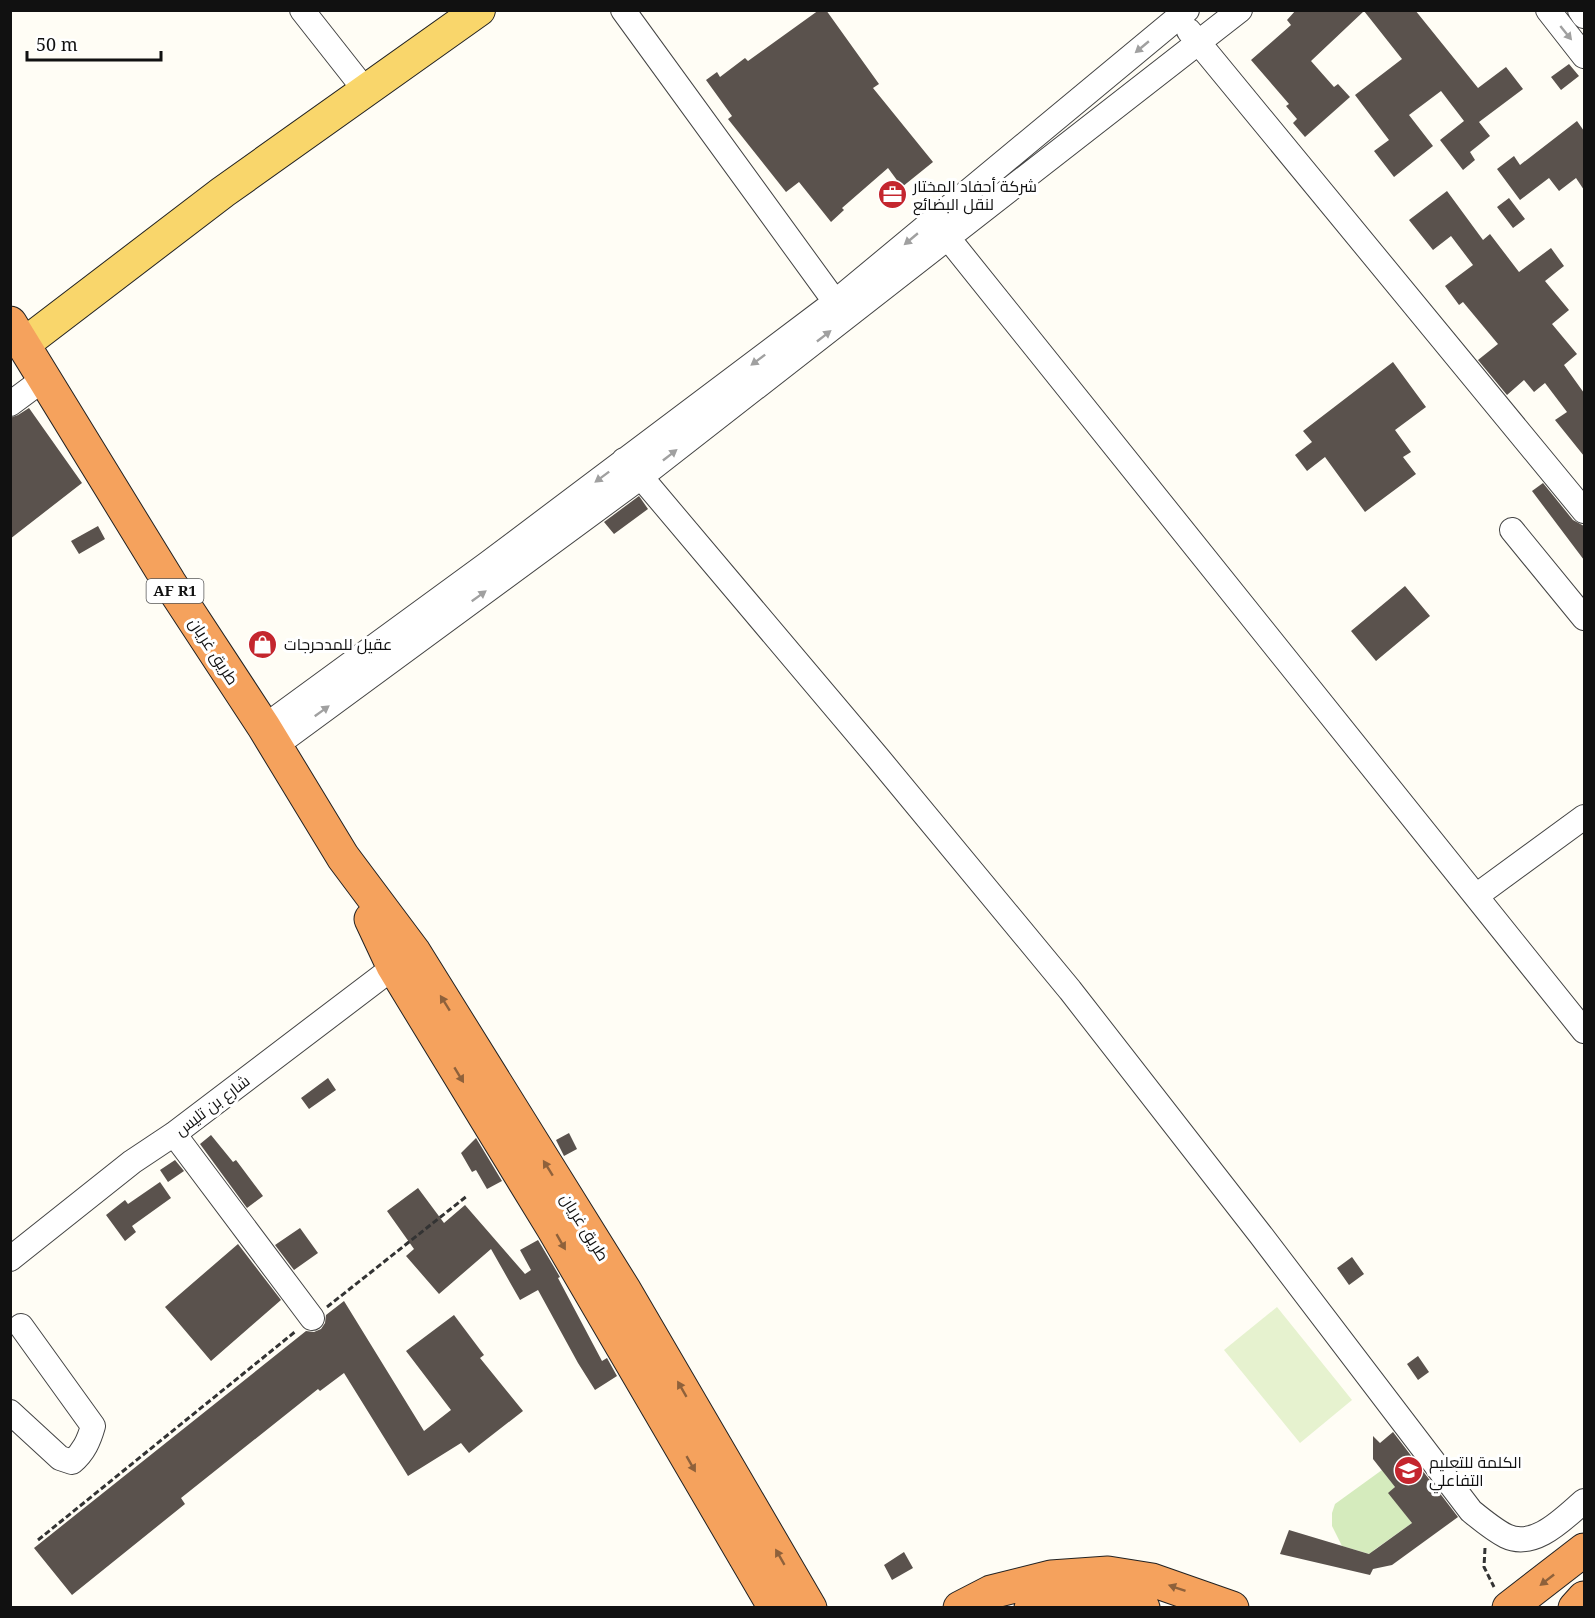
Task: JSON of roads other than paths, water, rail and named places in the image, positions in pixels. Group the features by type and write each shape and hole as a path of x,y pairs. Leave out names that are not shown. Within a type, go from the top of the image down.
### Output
{"highway":[{"name":"طريق غريان","path":"17,333 169,582 269,736 343,857 403,959 547,1218 776,1608"},
{"name":"طريق غريان","path":"403,959 625,1291 810,1608"},
{"path":"1509,1608 1584,1550"},
{"path":"960,1608 991,1592 1051,1578 1108,1573 1152,1580 1232,1608"},
{"path":"1031,1608 1065,1599 1091,1598 1135,1604 1143,1608"},
{"path":"1575,1608 1584,1598"}],"main road":[{"path":"17,333 223,192 479,10"}],"street":[{"path":"302,10 365,90"},
{"path":"623,10 841,310"},
{"path":"269,736 624,460 841,310 950,239 1240,10"},
{"path":"1548,10 1584,56"},
{"path":"1580,10 1584,16"},
{"path":"269,736 641,477 841,310 933,220 1179,13 1199,43 1584,511"},
{"path":"933,220 1584,1031"},
{"path":"10,404 45,378"},
{"path":"624,460 641,477 879,759 1070,990 1253,1224 1471,1511 1505,1536 1518,1539 1546,1532 1584,1502"},
{"path":"1512,530 1584,618"},
{"path":"1476,896 1584,817"},
{"name":"شارع بن تليس","path":"10,1259 132,1162 174,1134 403,959"},
{"path":"174,1134 312,1318"},
{"path":"10,1412 60,1458 72,1462 84,1449 93,1426 21,1326"}],"place":[{"name":"شركة أحفاد المختار لنقل البضائع","path":"892,195"},
{"name":"عقيل للمدحرجات","path":"263,644"},
{"name":"الكلمة للتعليم التفاعلي","path":"1408,1471"}]}
